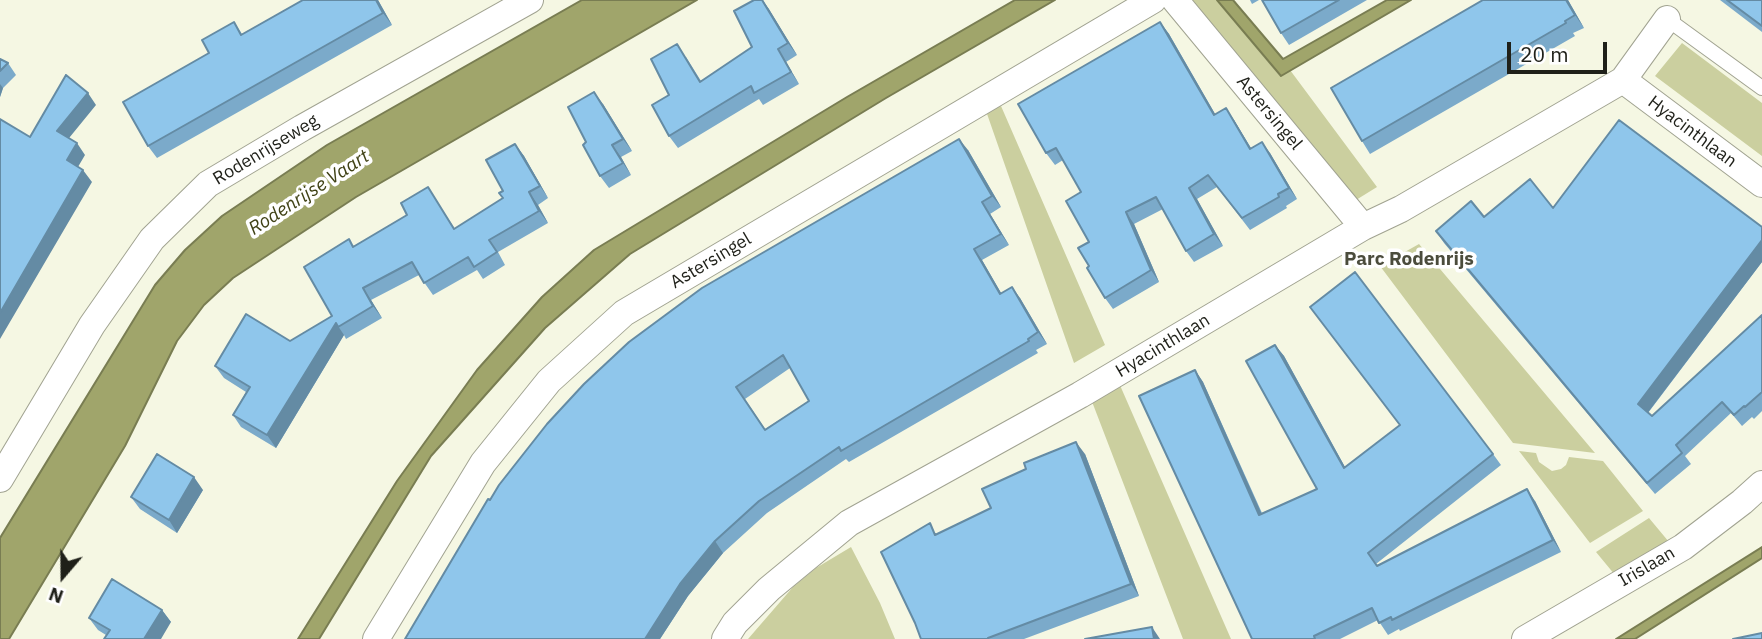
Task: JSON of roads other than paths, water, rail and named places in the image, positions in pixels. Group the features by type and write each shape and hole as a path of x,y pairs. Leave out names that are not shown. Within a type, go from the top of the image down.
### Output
{"street":[{"name":"Rodenrijseweg","path":"0,480 92,325 152,239 208,184 530,0"},
{"name":"Astersingel","path":"376,639 483,463 549,381 624,313 1153,0"},
{"name":"Astersingel","path":"1175,0 1363,227"},
{"name":"Hyacinthlaan","path":"725,639 735,623 769,589 849,523 1091,389 1363,227 1401,209 1623,80 1667,19"},
{"name":"Hyacinthlaan","path":"1623,80 1762,184"},
{"name":"Irislaan","path":"1525,639 1683,547 1762,484"}],"lane":[{"name":"Hyacinthlaan","path":"1667,19 1762,88"}],"water":[{"name":"Rodenrijse Vaart","path":"582,0 697,0 356,197 233,278 204,305 177,341 125,446 9,639 0,639 0,538 155,285 185,250 222,216 327,145"},
{"path":"1015,0 1055,0 886,98 630,254 545,328 431,456 319,639 298,639 397,481 477,370 542,297 594,250 847,97"},
{"path":"1217,0 1233,0 1283,59 1387,0 1411,0 1281,76"},
{"path":"1762,547 1762,558 1635,639 1616,639"}],"district":[{"name":"Parc Rodenrijs","path":"1409,260"}]}
